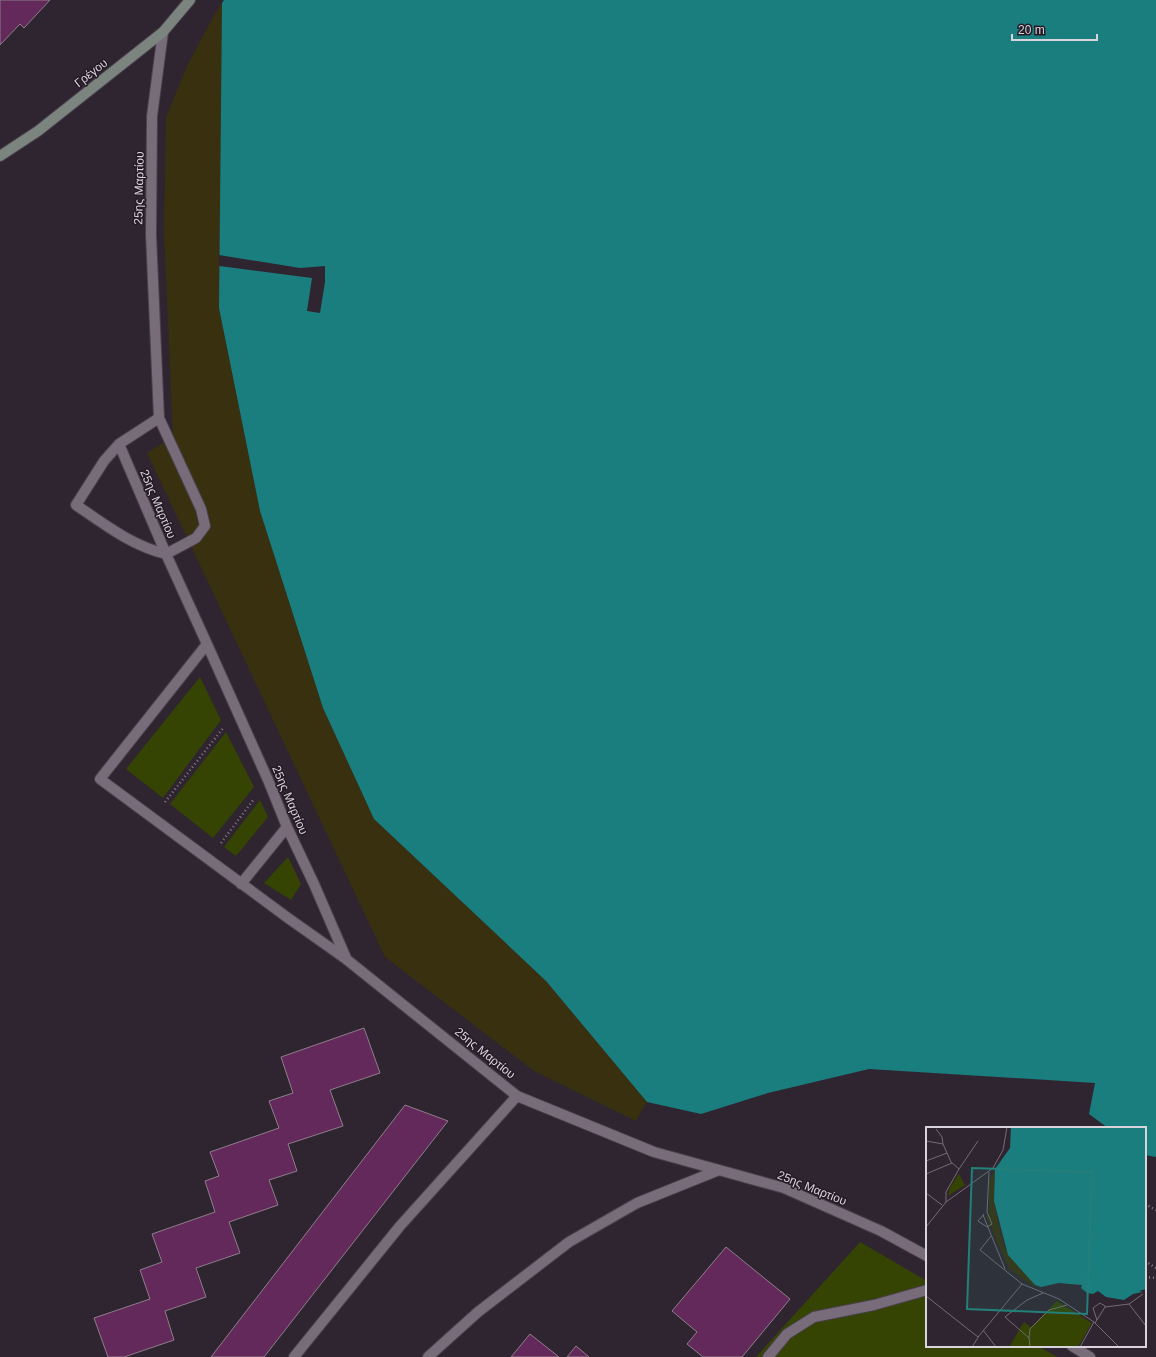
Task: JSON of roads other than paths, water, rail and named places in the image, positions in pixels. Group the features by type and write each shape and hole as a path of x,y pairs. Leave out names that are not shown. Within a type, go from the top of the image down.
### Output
{"main road":[{"name":"Γρέγου","path":"0,156 38,131 163,32 190,0"}],"street":[{"name":"25ης Μαρτίου","path":"159,418 151,235 152,116 163,32"},
{"path":"159,418 201,509 205,526 196,538 166,554 151,551 136,544 76,505 104,461 119,444 159,418"},
{"name":"25ης Μαρτίου","path":"119,444 166,554 237,710 346,959 517,1096 654,1152 784,1188 881,1231 926,1255"},
{"path":"207,644 100,779 241,884 346,959"},
{"path":"241,884 287,827"},
{"path":"294,1357 400,1226 517,1096"},
{"path":"428,1357 478,1312 569,1242 637,1203 719,1170"},
{"path":"768,1357 788,1334 814,1317 874,1305 926,1290"},
{"path":"1074,1347 1090,1357"}]}
